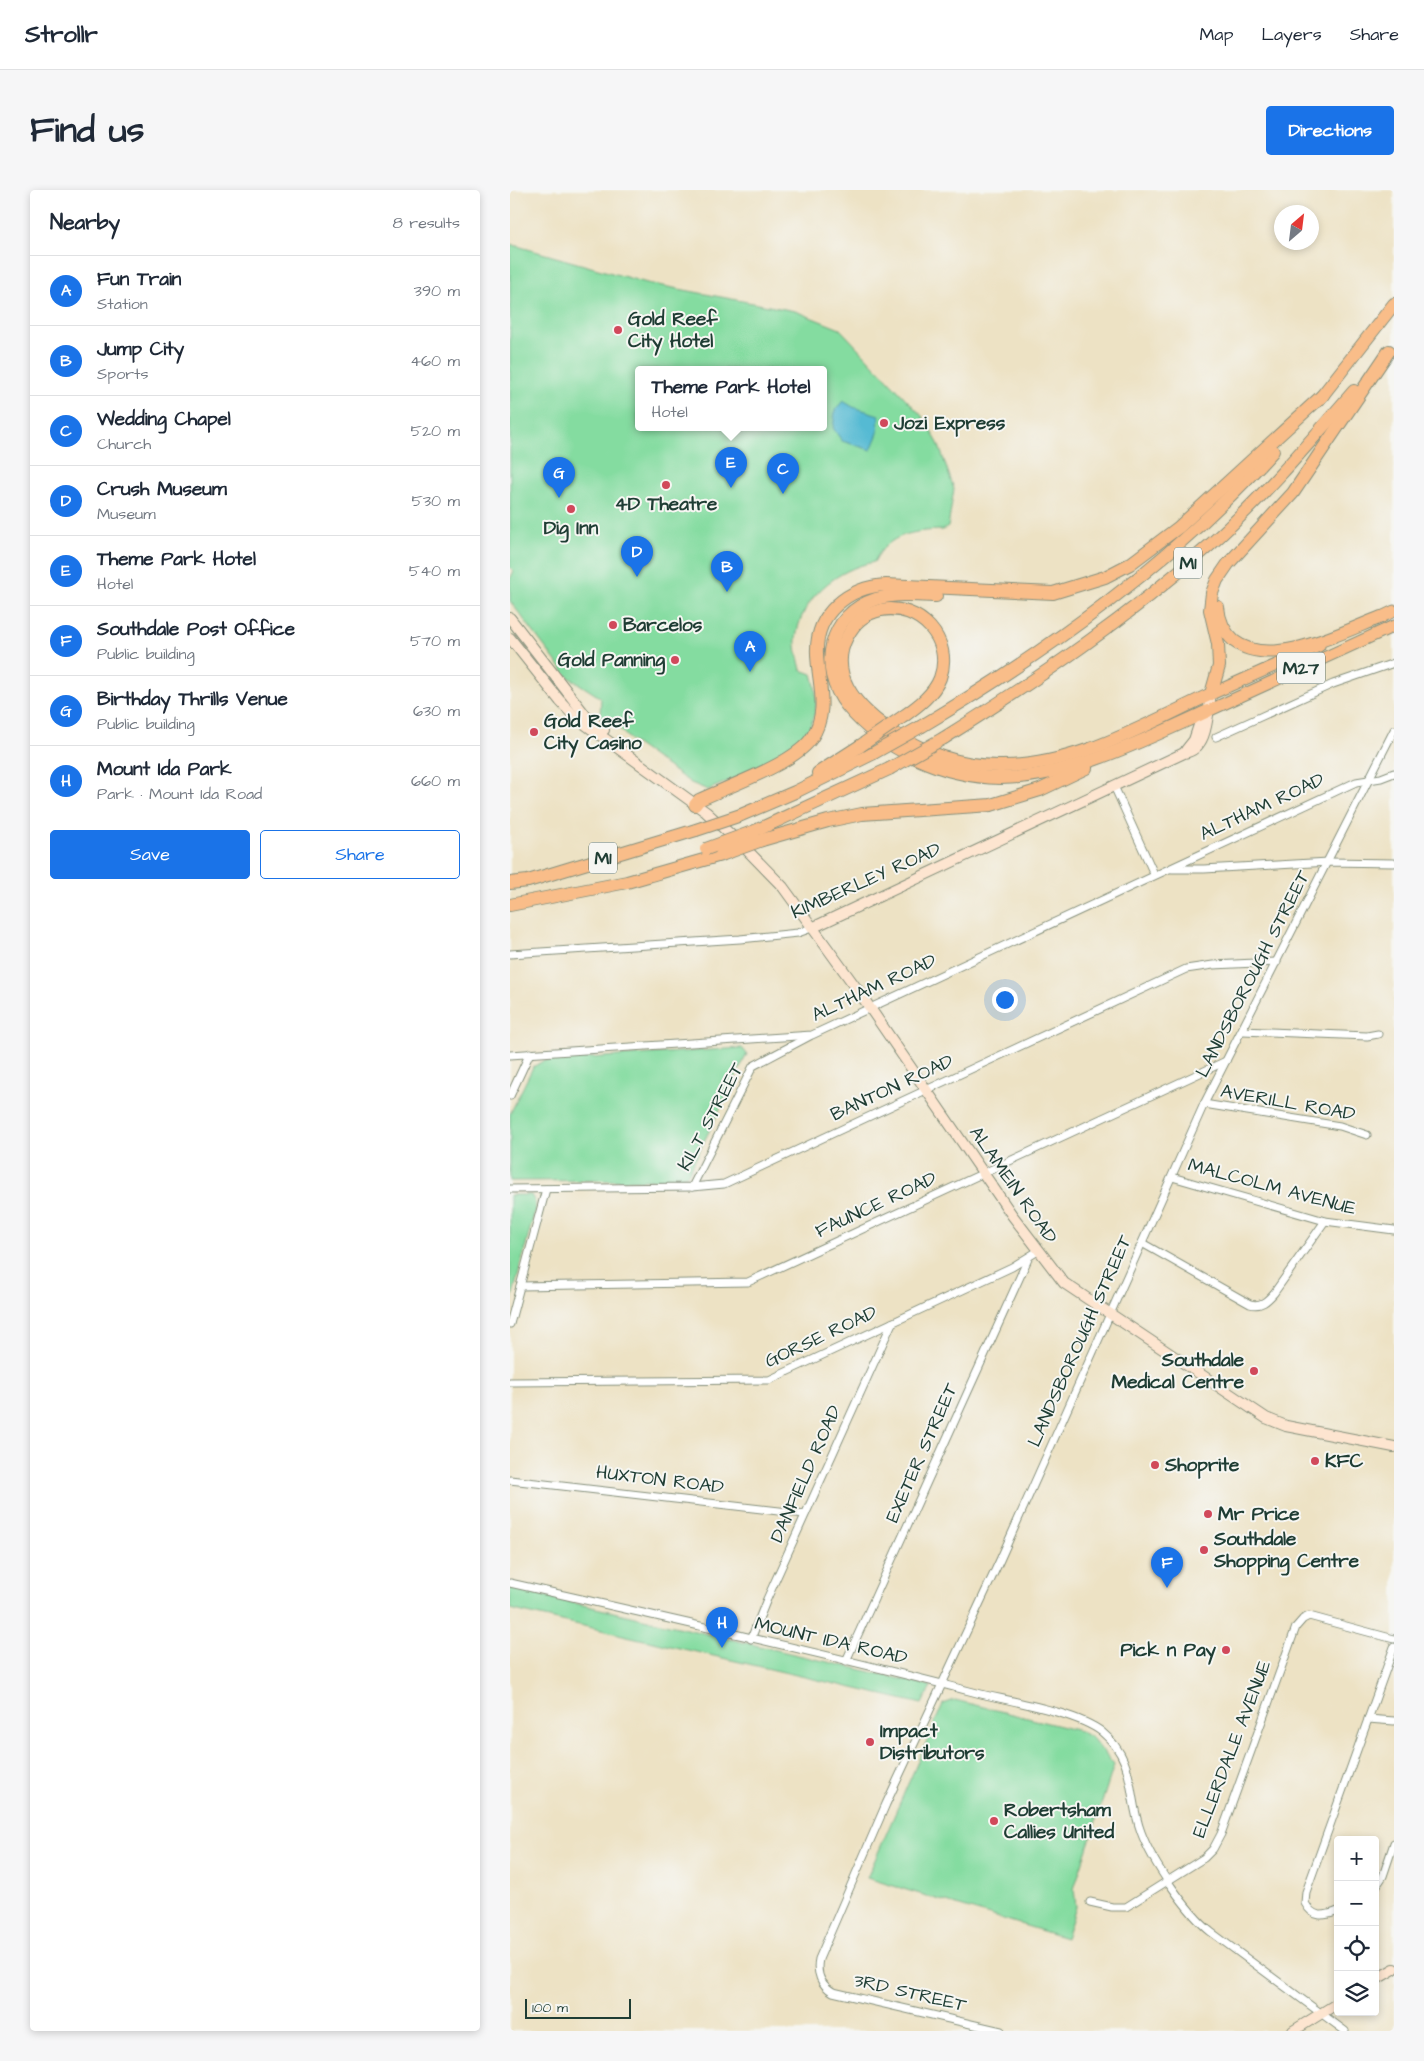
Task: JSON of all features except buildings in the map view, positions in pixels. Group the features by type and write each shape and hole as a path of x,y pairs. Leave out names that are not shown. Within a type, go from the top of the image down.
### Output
{"highway":[{"name":"M1","path":"510,883 528,881 696,830 740,815 795,792 872,754 922,726 1032,658 1136,579 1195,529 1255,471 1323,396 1394,304"},
{"name":"M1","path":"510,905 589,889 706,849 759,835 890,769 944,738 1035,681 1108,630 1212,543 1276,481 1392,347"},
{"path":"795,792 817,773 860,746 904,716 920,704 935,687 943,664 941,646 934,632 926,622 914,614 899,609 882,610 868,614 857,621 844,644 841,668 850,692 862,707 884,726 908,742 944,758 980,765 1037,764 1066,757 1100,745 1211,694 1219,666 1218,644 1211,620 1212,593 1224,569 1292,493 1392,347"},
{"path":"1154,736 1053,772 1001,778 964,774 925,762 899,750 854,713 839,694 834,682 829,657 833,638 848,614 869,601 889,596 1033,598 1105,577 1150,550 1179,527 1323,396"},
{"path":"1235,558 1221,587 1218,611 1226,632 1237,643 1250,650 1272,653 1287,650 1381,618"},
{"path":"700,806 793,756 811,738 822,711 823,696 816,652 821,629 830,611 852,593 874,586 886,585 1053,593"},
{"path":"589,889 627,882 721,855 759,835 862,814 967,808 1014,799 1040,790 1205,712"}],"main road":[{"name":"M27","path":"1211,694 1394,611"},
{"path":"510,618 586,716 700,806"},
{"name":"M27","path":"1205,712 1394,626"},
{"path":"510,638 560,701 576,717 700,806"},
{"name":"KIMBERLEY ROAD","path":"814,927 1184,753 1194,740 1211,694"},
{"name":"ALAMEIN ROAD","path":"700,806 783,887 814,927 1038,1251 1064,1283 1273,1421 1286,1426 1394,1447"},
{"path":"1379,1978 1394,1969"},
{"path":"1293,2031 1334,2004"}],"street":[{"path":"1216,737 1333,684 1394,663"},
{"name":"LANDSBOROUGH STREET","path":"819,1976 818,1965 822,1953 1204,1104 1329,862 1394,730"},
{"name":"ALTHAM ROAD","path":"510,1055 812,1035 1154,874 1356,782 1369,778 1381,778 1394,773"},
{"path":"1114,786 1154,874"},
{"name":"ALTHAM ROAD","path":"1169,868 1204,869 1329,862 1394,863"},
{"name":"KIMBERLEY ROAD","path":"510,954 740,939 798,933 814,927"},
{"name":"BANTON ROAD","path":"510,1189 715,1186 734,1180 1186,969 1213,965 1277,962"},
{"path":"1243,1031 1367,1036 1378,1034"},
{"name":"KILT STREET","path":"692,1187 753,1066 812,1035"},
{"path":"510,1096 530,1053"},
{"name":"FAUNCE ROAD","path":"520,1286 748,1282 1226,1061"},
{"name":"AVERILL ROAD","path":"1204,1104 1330,1124 1367,1135"},
{"name":"MALCOLM AVENUE","path":"1172,1177 1325,1221 1394,1230"},
{"path":"510,1324 546,1189"},
{"path":"1142,1244 1250,1304 1259,1305 1266,1302 1274,1292 1325,1221"},
{"name":"GORSE ROAD","path":"510,1382 762,1381 785,1374 1028,1259 1038,1251"},
{"name":"EXETER STREET","path":"846,1661 1028,1259"},
{"name":"DANFIELD ROAD","path":"751,1639 892,1322"},
{"name":"HUXTON ROAD","path":"510,1480 805,1514"},
{"name":"MOUNT IDA ROAD","path":"510,1583 942,1684 1072,1717 1092,1725 1109,1739 1119,1752 1128,1771 1141,1834 1187,1909 1203,1926 1345,2031"},
{"name":"ELLERDALE AVENUE","path":"1090,1902 1112,1907 1126,1907 1204,1858 1217,1842 1296,1627 1303,1619 1309,1616 1394,1639"},
{"path":"1334,1912 1324,1916 1316,1915 1305,1903 1306,1892 1394,1647"},
{"path":"1368,1719 1394,1722"},
{"path":"1379,1882 1383,1876 1394,1843"},
{"name":"3RD STREET","path":"819,1976 826,1987 838,1993 1000,2031"}],"green space":[{"path":"510,244 647,283 795,311 840,329 922,416 938,443 954,489 948,527 943,530 912,533 895,539 880,552 874,562 847,571 834,579 813,598 799,624 796,643 801,670 812,674 816,699 813,720 803,736 788,750 770,762 708,790 691,783 630,740 620,729 600,716 601,698 567,676 510,601 510,579 514,571 510,567"},
{"path":"742,1048 747,1054 688,1174 677,1180 510,1181 510,1114 533,1067 543,1061"},
{"path":"510,1195 531,1195 535,1202 535,1210 510,1306"},
{"path":"510,1588 931,1686 922,1704 510,1609"},
{"name":"Robertsham Callies United","path":"955,1700 1080,1731 1092,1738 1114,1765 1074,1889 1076,1907 1066,1938 867,1878 943,1704"}],"water":[{"path":"843,401 853,407 879,415 878,433 871,450 842,441 833,428 835,410"}],"place":[{"name":"Gold Reef City Hotel","path":"618,330"},
{"name":"Jozi Express","path":"884,423"},
{"name":"4D Theatre","path":"666,485"},
{"name":"Theme Park Hotel","path":"731,488"},
{"name":"Wedding Chapel","path":"783,494"},
{"name":"Birthday Thrills Venue","path":"559,498"},
{"name":"Dig Inn","path":"571,509"},
{"name":"Crush Museum","path":"637,577"},
{"name":"Jump City","path":"727,592"},
{"name":"Barcelos","path":"613,625"},
{"name":"Gold Panning","path":"675,660"},
{"name":"Fun Train","path":"750,672"},
{"name":"Gold Reef City Casino","path":"534,732"},
{"name":"Southdale Medical Centre","path":"1254,1371"},
{"name":"KFC","path":"1315,1461"},
{"name":"Shoprite","path":"1155,1465"},
{"name":"Mr Price","path":"1208,1514"},
{"name":"Southdale Shopping Centre","path":"1204,1550"},
{"name":"Southdale Post Office","path":"1167,1588"},
{"name":"Mount Ida Park","path":"722,1648"},
{"name":"Pick n Pay","path":"1226,1650"},
{"name":"Impact Distributors","path":"870,1742"},
{"name":"Robertsham Callies United","path":"994,1821"}]}
